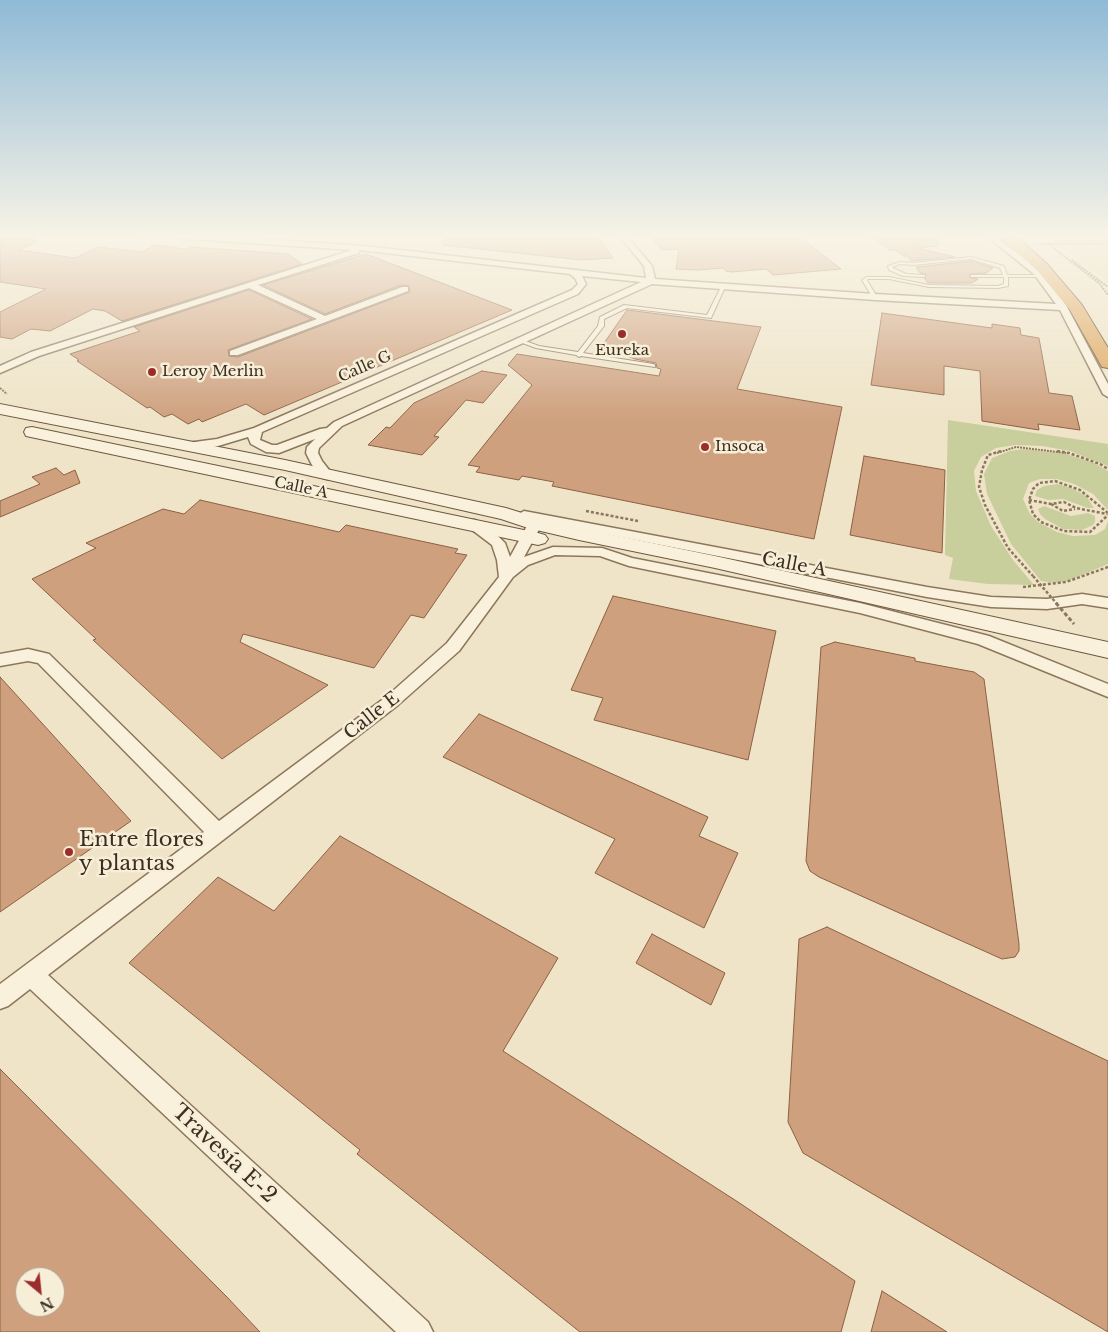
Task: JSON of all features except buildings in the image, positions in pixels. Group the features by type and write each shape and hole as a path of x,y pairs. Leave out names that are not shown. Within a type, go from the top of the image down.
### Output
{"highway":[{"path":"1067,296 1077,308 1108,363"}],"street":[{"path":"0,370 35,354 215,296"},
{"path":"275,296 325,319"},
{"path":"234,353 386,296"},
{"name":"Calle G","path":"191,446 218,442 258,430 565,296"},
{"path":"258,430 254,437 255,442 270,449 279,449 618,296"},
{"path":"864,296 1063,307"},
{"path":"1055,296 1063,307 1108,394"},
{"path":"498,325 521,340"},
{"path":"484,332 521,340"},
{"path":"0,360 35,354"},
{"name":"Calle A","path":"0,409 191,446 506,514 539,517 926,592 991,602 1047,604 1082,599 1108,592"},
{"path":"327,475 316,462 312,453 313,447 338,424"},
{"name":"Calle A","path":"0,425 470,523 532,530 715,562 1108,650"},
{"name":"Calle A","path":"506,514 532,530 629,562 860,608 983,640 1107,690"},
{"path":"470,523 488,534 498,543 504,560 506,577"},
{"name":"Calle E","path":"0,998 399,695 452,647 483,609 506,577 532,530"},
{"name":"Calle E","path":"506,577 523,562 553,551 602,552"},
{"name":"Calle A","path":"602,552 632,554 835,590"},
{"name":"Calle A","path":"1082,599 1108,603"},
{"path":"0,660 28,655 43,658 218,833"},
{"name":"Travesía E-2","path":"30,975 418,1332"}],"lane":[{"path":"579,355 601,326 602,318 626,306 709,317 719,296"},
{"path":"521,340 538,347 653,366"}],"path":[{"path":"1074,624 1008,548 985,505 979,487 982,470 988,454 1016,447 1069,453 1100,464 1108,469"},
{"path":"1054,481 1080,490 1108,514 1090,532 1064,531 1041,522 1033,514 1029,500 1033,489 1039,483 1054,481"},
{"path":"1029,500 1051,504 1064,502 1076,508 1108,514"},
{"path":"1051,504 1063,512 1076,508"},
{"path":"1015,586 1032,587 1066,582 1108,566"}],"green space":[{"path":"948,420 1108,444 1108,466 1070,451 1042,446 1016,445 996,448 981,457 974,471 976,491 991,526 1013,560 1034,585 988,584 949,579 953,558 945,555"},
{"path":"1023,449 1066,454 1094,463 1108,471 1108,510 1093,494 1074,484 1057,479 1040,479 1029,483 1023,499 1030,514 1038,522 1057,532 1073,536 1095,535 1105,529 1108,521 1108,564 1070,580 1057,583 1041,581 1011,544 987,494 984,474 992,458 1010,451"},
{"path":"1058,484 1086,496 1094,508 1088,508 1063,499 1048,500 1035,496 1037,490 1044,486"},
{"path":"1044,506 1071,516 1088,513 1095,516 1095,522 1093,525 1082,530 1063,529 1040,514 1038,509"}],"place":[{"name":"Eureka","path":"622,334"},
{"name":"Leroy Merlin","path":"152,372"},
{"name":"Insoca","path":"705,447"},
{"name":"Entre flores y plantas","path":"69,852"}]}
